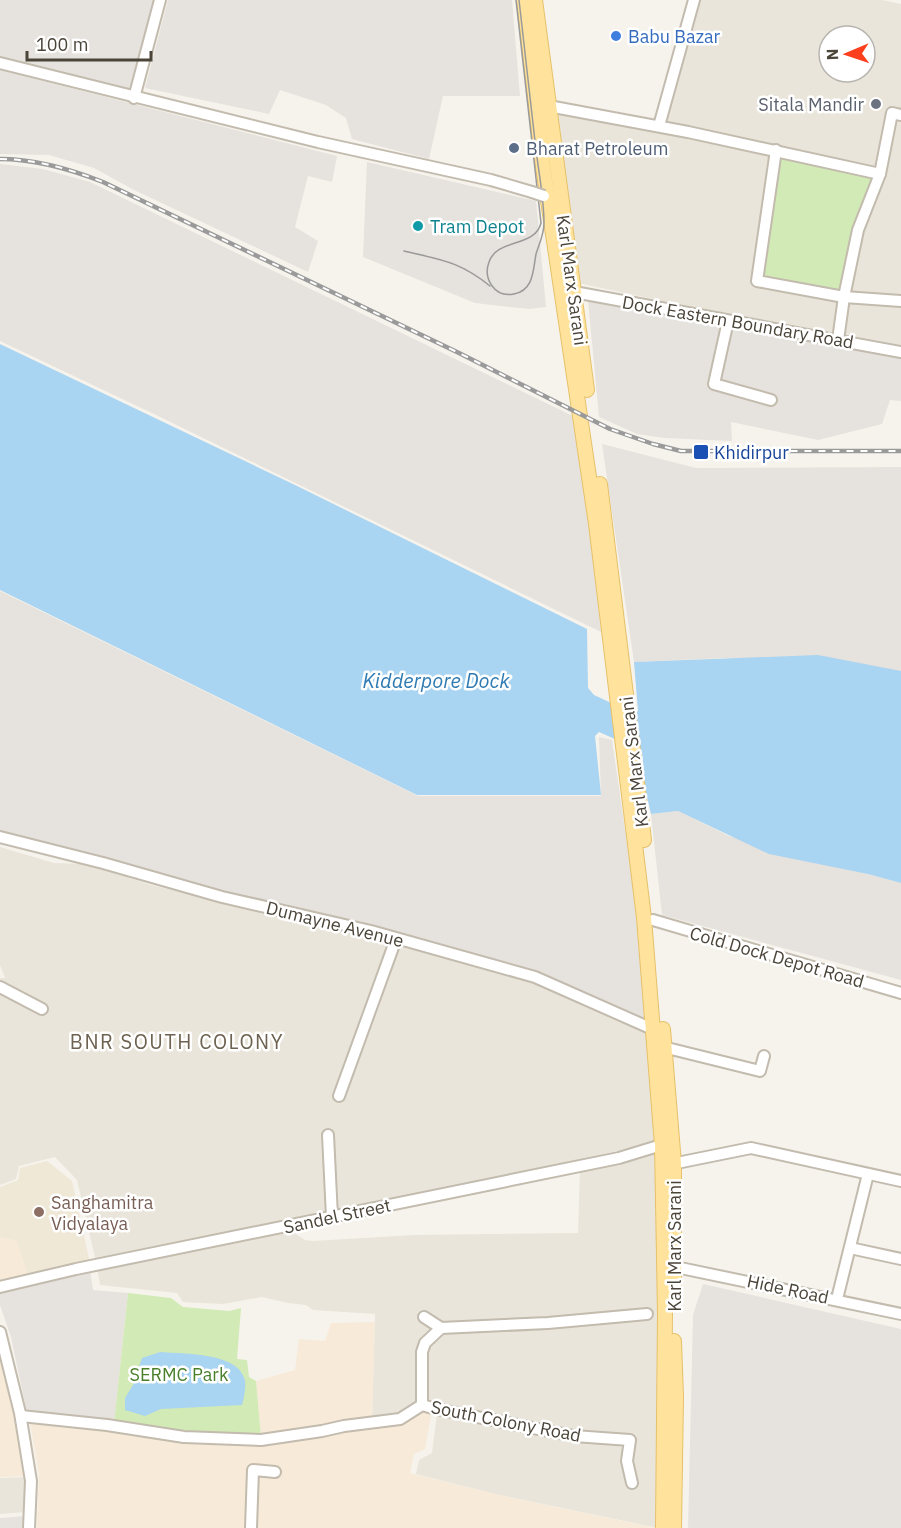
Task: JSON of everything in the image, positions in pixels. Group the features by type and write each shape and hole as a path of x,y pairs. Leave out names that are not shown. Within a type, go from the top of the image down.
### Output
{"main road":[{"path":"524,0 542,105"},
{"name":"Karl Marx Sarani","path":"535,0 551,197 574,292 606,524 620,689 653,920 668,1165 669,1312 676,1397 674,1528"},
{"path":"551,197 620,689"},
{"path":"631,771 644,918 659,1038"},
{"path":"663,1528 669,1312"}],"street":[{"path":"134,98 160,0"},
{"path":"659,126 694,0"},
{"path":"0,63 134,98 491,180 551,197"},
{"path":"542,105 659,126 880,174"},
{"path":"838,340 858,230 880,174 892,113 901,115"},
{"path":"776,150 757,280 844,297 898,302"},
{"name":"Dock Eastern Boundary Road","path":"574,292 901,352"},
{"path":"728,321 714,384 771,400"},
{"name":"Dumayne Avenue","path":"0,837 222,897 396,939 535,977 659,1038 760,1071 764,1056"},
{"name":"Cold Dock Depot Road","path":"653,920 901,993"},
{"path":"339,1096 396,939"},
{"path":"0,987 42,1009"},
{"path":"328,1135 332,1217"},
{"name":"Sandel Street","path":"0,1287 85,1267 619,1158 667,1143"},
{"path":"668,1165 751,1148 901,1181"},
{"path":"837,1299 868,1173"},
{"path":"850,1248 901,1259"},
{"name":"Hide Road","path":"670,1266 901,1314"},
{"path":"424,1317 441,1328 548,1323 647,1314"},
{"path":"422,1405 422,1352 425,1343 441,1328"},
{"path":"0,1332 21,1416 31,1481 29,1528"},
{"name":"South Colony Road","path":"21,1416 107,1425 184,1437 261,1440 399,1419 422,1405 574,1436 630,1440 627,1461 632,1483"},
{"path":"251,1528 254,1470 275,1472"}],"shaded area":[{"path":"0,0 154,0 130,91 0,57"},
{"path":"168,0 512,0 520,96 443,96 429,159 352,139 346,118 326,105 280,90 269,114 145,88"},
{"path":"695,0 882,0 901,4 901,112 893,110 879,171 662,125"},
{"path":"0,70 337,156 332,182 308,176 295,227 318,241 308,272 132,189 94,168 49,155 0,154"},
{"path":"558,110 769,154 754,283 841,300 835,334 709,311 578,283"},
{"path":"893,116 901,117 901,345 842,334 846,295"},
{"path":"367,162 536,201 546,307 529,309 475,303 363,257"},
{"path":"0,164 43,169 90,182 577,418 601,632 0,341"},
{"path":"588,300 649,310 733,330 783,336 875,352 901,359 901,401 890,400 882,424 818,440 731,422 732,441 664,438 637,434 599,417"},
{"path":"602,444 696,468 901,467 901,671 725,658 634,662"},
{"path":"0,591 418,796 601,796 599,737 612,740 633,885 646,1022 537,976 0,835"},
{"path":"678,811 729,836 901,883 901,980 662,915 651,814"},
{"path":"0,847 54,863 87,864 151,885 327,926 536,983 646,1029 655,1142 535,1170 96,1262 77,1180 55,1157 19,1166 16,1179 0,1185 0,978 5,978 0,965"},
{"path":"656,1152 659,1256 658,1528 499,1495 416,1474 419,1460 432,1453 438,1405 399,1416 372,1420 375,1314 313,1310 306,1305 262,1297 223,1304 183,1302 177,1293 100,1285 97,1267 290,1230 305,1240 313,1241 414,1235 578,1233 580,1168 601,1166"},
{"name":"Sanghamitra Vidyalaya","path":"47,1161 72,1181 90,1263 29,1278 17,1241 0,1237 0,1187 18,1180 20,1168"},
{"path":"0,1237 17,1241 29,1278 0,1284"},
{"path":"90,1269 93,1290 128,1293 114,1424 27,1413 11,1337 0,1305 0,1289"},
{"path":"703,1284 901,1329 901,1528 688,1528 693,1315"},
{"path":"375,1322 372,1420 261,1436 256,1381 295,1370 299,1339 325,1341 331,1323"},
{"path":"0,1340 3,1348 27,1476 0,1477"},
{"path":"422,1407 432,1410 425,1449 414,1454 410,1473 499,1495 656,1528 37,1528 39,1475 30,1422 260,1444 401,1421"},
{"path":"27,1477 26,1512 0,1514 0,1478"},
{"path":"27,1516 27,1528 0,1528 0,1518"}],"green space":[{"path":"778,153 874,176 841,294 760,279"},
{"name":"SERMC Park","path":"128,1293 171,1298 183,1307 229,1311 241,1308 237,1359 247,1360 249,1377 256,1381 261,1437 186,1435 114,1424"}],"water":[{"name":"Kidderpore Dock","path":"0,344 295,485 587,629 588,688 594,695 633,713 638,711 634,662 818,655 901,671 901,883 769,854 678,811 651,814 645,789 642,751 599,732 595,736 601,795 417,795 0,590"},
{"path":"160,1352 209,1356 233,1365 241,1372 245,1381 242,1405 161,1409 145,1416 125,1410 125,1398 133,1385 142,1358"}],"tram line":[{"path":"516,0 541,223 531,236 500,249 493,254 489,262 488,274 492,286 501,293 507,294 521,292 529,284 544,223 519,0"},
{"path":"404,251 459,266 490,286"}],"railway":[{"path":"0,159 52,166 103,182 459,353 610,429 653,444 681,451 901,451"}],"place":[{"name":"Babu Bazar","path":"616,36"},
{"name":"Sitala Mandir","path":"876,104"},
{"name":"Bharat Petroleum","path":"514,148"},
{"name":"Tram Depot","path":"418,226"},
{"name":"Khidirpur","path":"701,452"},
{"name":"Sanghamitra Vidyalaya","path":"39,1212"}],"district":[{"name":"BNR SOUTH COLONY","path":"177,1041"}]}
